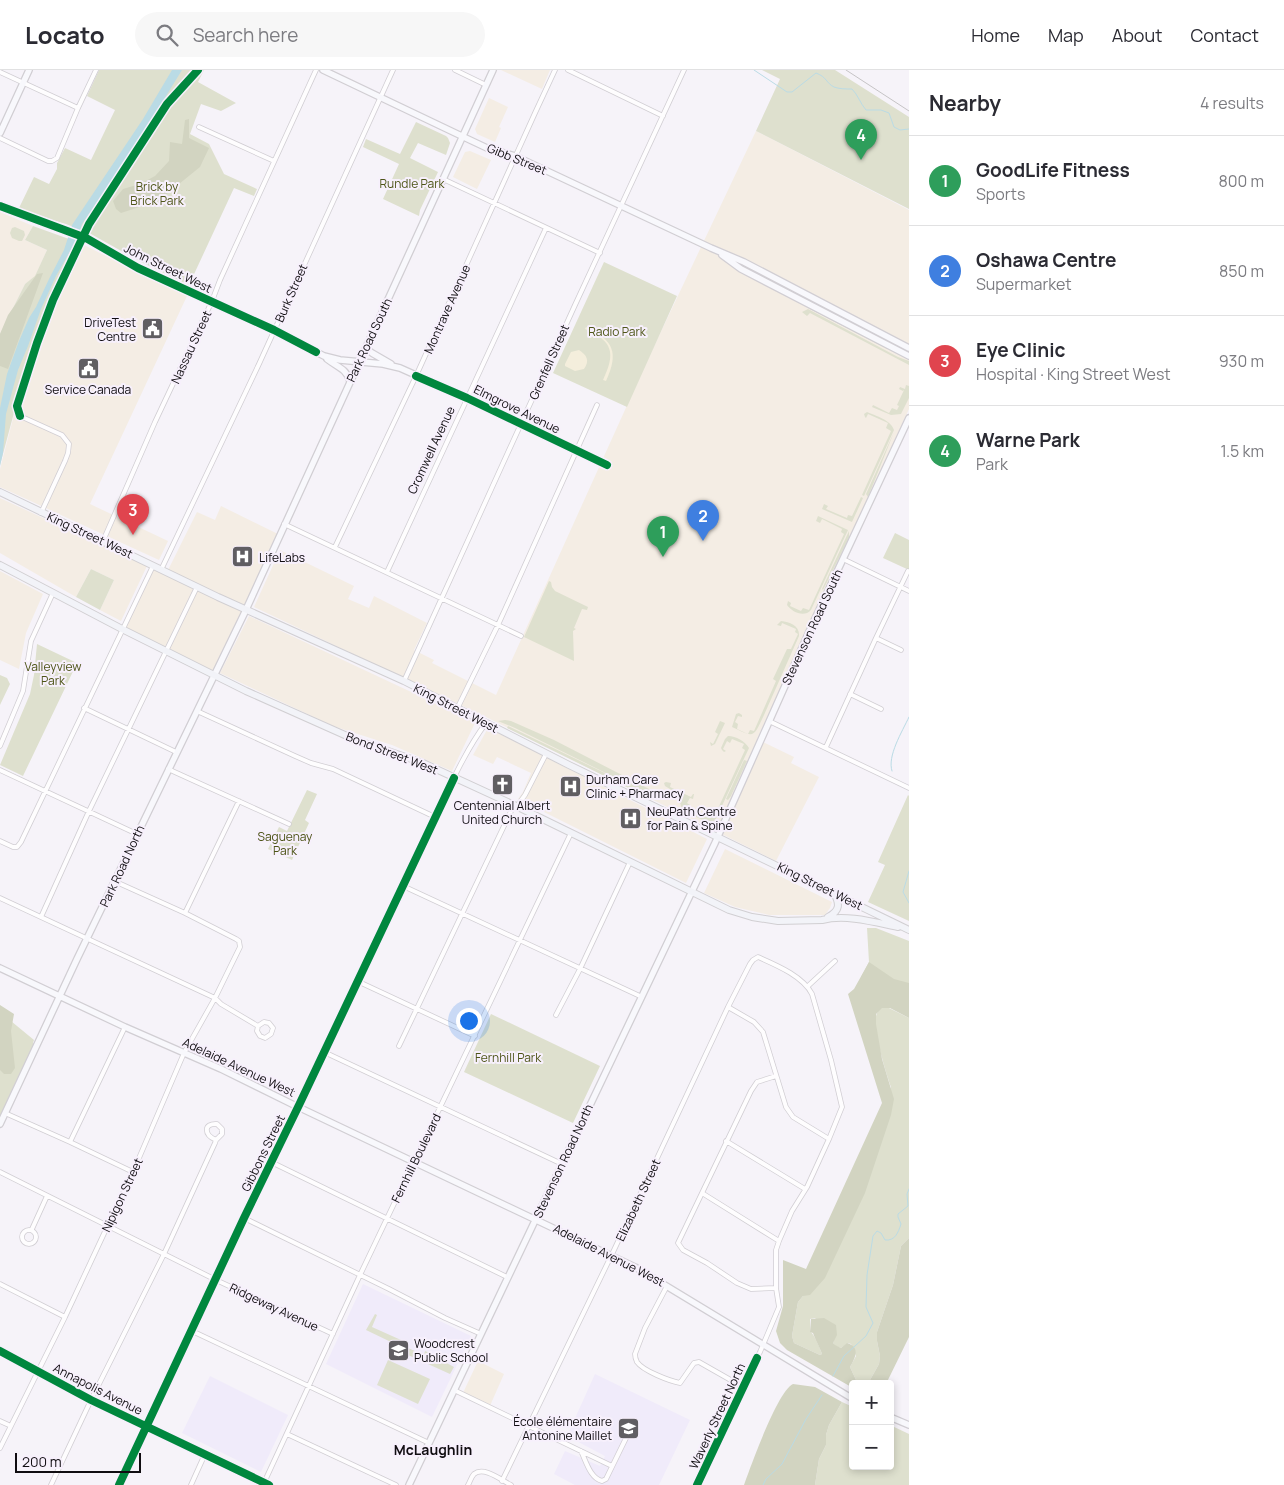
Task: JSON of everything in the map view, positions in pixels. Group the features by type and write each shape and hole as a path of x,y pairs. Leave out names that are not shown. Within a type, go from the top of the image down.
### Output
{"main road":[{"path":"0,133 29,70"},
{"name":"Gibb Street","path":"323,70 462,137 487,148 515,156 744,262 909,348"},
{"name":"Park Road South","path":"246,609 493,70"},
{"name":"John Street West","path":"0,206 86,238 138,268 274,330 324,356 359,362"},
{"name":"Gibb Street","path":"711,248 741,269 909,356"},
{"path":"366,348 372,354 400,368"},
{"path":"324,356 347,372 350,381"},
{"name":"Elmgrove Avenue","path":"359,362 400,368 607,465"},
{"name":"Stevenson Road South","path":"718,837 769,721 909,418"},
{"name":"King Street West","path":"0,492 197,587 404,681 546,754 909,930"},
{"name":"Bond Street West","path":"0,565 53,594 214,675 356,740 414,760 454,778 729,910 752,917 778,921 822,920 828,918 852,919 909,930"},
{"name":"Park Road North","path":"0,1124 114,881 246,609"},
{"name":"Stevenson Road North","path":"409,1485 718,837"},
{"path":"822,920 834,914 838,908 838,902 833,892"},
{"name":"Adelaide Avenue West","path":"0,968 125,1027 216,1066 298,1107 612,1255 668,1285 849,1397"},
{"path":"894,1419 909,1425"}],"street":[{"path":"0,138 48,160 55,160 96,70"},
{"name":"Nassau Street","path":"103,541 155,422 212,301 316,70"},
{"name":"Burk Street","path":"161,570 393,70"},
{"path":"456,70 486,85"},
{"name":"Montrave Avenue","path":"336,547 555,70"},
{"path":"568,70 663,116"},
{"name":"Grenfell Street","path":"404,681 684,70"},
{"path":"0,72 78,108"},
{"path":"199,127 274,161"},
{"path":"443,179 600,253"},
{"name":"Cromwell Avenue","path":"388,572 546,228"},
{"path":"457,709 498,625 597,405"},
{"path":"20,416 62,435 69,444 64,463 41,513"},
{"path":"284,524 522,636"},
{"path":"843,559 909,591"},
{"path":"0,841 13,847 20,845 153,566"},
{"path":"826,747 908,571"},
{"path":"41,917 89,811 197,587"},
{"path":"0,746 23,691 31,641 53,594"},
{"path":"876,638 901,650"},
{"path":"850,694 881,709"},
{"path":"84,708 176,752"},
{"path":"197,711 313,764 333,769 435,818"},
{"path":"769,721 909,788"},
{"name":"Gibbons Street","path":"119,1485 454,778 479,732 486,723"},
{"path":"399,1046 515,806 525,795 546,754"},
{"path":"168,769 289,824"},
{"path":"0,770 137,834"},
{"path":"114,881 185,914 239,801"},
{"name":"Fernhill Boulevard","path":"263,1484 360,1275 571,833"},
{"path":"556,1015 580,969 630,862"},
{"path":"403,886 642,997"},
{"path":"0,898 216,998 221,1004 258,1026"},
{"name":"Nipigon Street","path":"0,1448 65,1317 133,1172 184,1053 216,998 240,947 239,941 185,914"},
{"name":"Elizabeth Street","path":"502,1481 612,1255 728,1007 753,960 758,958 769,962 797,976 808,986"},
{"path":"808,986 835,961"},
{"path":"357,980 475,1036"},
{"name":"Waverly Street North","path":"696,1485 779,1307 776,1288 776,1250 792,1211 807,1187 842,1107 831,1060 808,986"},
{"path":"728,1007 754,1022 763,1032 786,1107 793,1117 829,1139"},
{"path":"264,1022 269,1024 273,1028 271,1034 265,1038 260,1036 257,1032 258,1026 264,1022"},
{"path":"70,1142 125,1027"},
{"path":"324,1052 562,1164"},
{"path":"776,1076 757,1082 751,1092 678,1243 684,1250 737,1283 751,1289 776,1288"},
{"path":"5,1113 133,1172"},
{"path":"51,1485 164,1254 216,1140 222,1132 220,1125 215,1123 208,1126 207,1131 209,1136 216,1140"},
{"path":"726,1141 805,1189"},
{"path":"271,1162 507,1277"},
{"name":"Ridgeway Avenue","path":"0,1172 216,1280 333,1334"},
{"path":"702,1193 779,1241"},
{"path":"32,1230 47,1196"},
{"path":"244,1218 481,1334"},
{"path":"32,1230 36,1232 36,1239 31,1244 26,1244 22,1235 25,1231 32,1230"},
{"path":"0,1284 65,1317"},
{"path":"668,1285 645,1328 634,1354 638,1363 649,1371 680,1383 694,1363 699,1362 743,1387"},
{"path":"192,1331 428,1443"},
{"name":"Annapolis Avenue","path":"0,1351 91,1400 205,1454 263,1484 269,1485"},
{"path":"454,1390 612,1466"},
{"path":"0,1421 10,1426"},
{"path":"287,1434 396,1485"},
{"path":"581,1450 592,1474 596,1479 602,1481 606,1479 628,1434"},
{"path":"190,1485 205,1454"},
{"path":"468,1485 473,1475 484,1471 511,1485"}],"shaded area":[{"path":"501,70 550,70 542,89"},
{"path":"489,98 508,107 495,142 477,134 475,129"},
{"path":"756,131 909,210 909,409 757,739 794,757 791,763 819,777 776,861 486,717 254,607 280,550 354,586 348,599 369,608 374,596 427,623 414,650 434,660 432,663 496,695 648,359"},
{"path":"470,151 491,160 477,189 453,177 465,152"},
{"path":"0,212 33,226 25,240 47,250 35,277 25,284 0,334"},
{"path":"80,243 187,296 90,504 168,541 159,560 0,487 0,469 30,353"},
{"path":"0,498 147,566 121,621 100,610 114,580 91,569 76,597 0,553"},
{"path":"221,506 278,534 213,672 122,626 153,563 168,570 197,512 215,520"},
{"path":"0,571 43,594 26,633 19,669 0,660"},
{"path":"249,616 475,723 452,771 392,745 333,726 220,673"},
{"path":"488,728 707,839 686,883 518,799 531,773 497,757 493,764 473,755"},
{"path":"725,849 832,902 830,908 825,915 769,915 735,907 704,893"},
{"name":"Woodcrest Public School","path":"363,1284 471,1336 432,1417 326,1364"},
{"path":"478,1361 504,1374 489,1408 462,1395"},
{"name":"École élémentaire Antonine Maillet","path":"595,1374 690,1420 659,1485 575,1485 554,1474 565,1451 600,1466 605,1456 567,1436"},
{"path":"210,1376 288,1415 261,1472 182,1433"}],"green space":[{"name":"Brick by Brick Park","path":"99,70 204,70 198,82 236,103 221,111 201,104 190,134 209,144 224,174 257,189 254,196 234,188 189,285 141,262 91,234 19,208 34,177 49,184 65,148 91,160 115,110 87,96"},
{"path":"762,70 835,70 909,117 909,209 756,131 780,79"},
{"path":"189,119 189,138 209,148 200,167 158,201 121,213 116,209 113,201 123,189 140,184 155,176 169,161 170,142 182,144 185,120"},
{"name":"Rundle Park","path":"416,122 446,136 450,143 446,155 418,143 410,158 438,172 419,216 383,199 399,164 363,147 366,139 400,154"},
{"path":"33,226 80,243 30,353 0,465 0,334 25,284 35,276 47,250 25,240"},
{"path":"15,227 24,231 25,235 22,241 12,238 10,233 12,228"},
{"name":"Radio Park","path":"604,262 677,296 627,407 553,373"},
{"path":"43,273 8,369 0,366 0,334 8,315 37,274"},
{"path":"808,308 812,308 888,348 887,349"},
{"path":"808,309 909,361 909,365 810,313 807,316 802,312"},
{"path":"906,385 909,386 909,398 901,414 891,415 872,407 873,405 889,413 892,408 897,410 899,406 897,405 904,390 899,389 900,387 905,389"},
{"path":"867,412 887,421 894,430 864,496 862,495 891,431 886,428 888,423 868,414 866,418 864,414"},
{"path":"894,432 868,497 866,494"},
{"path":"861,497 863,498 852,522 822,509 824,504 828,506 826,509 847,518 848,515 852,516"},
{"path":"818,516 848,530 811,610 802,614 789,608 787,605 788,601 791,603 790,606 801,611 803,608 809,610 844,534 841,532 842,529 822,519 820,523 816,521"},
{"path":"849,531 849,538 823,590 822,589"},
{"path":"895,533 909,540 909,570 883,558"},
{"path":"91,569 114,580 100,610 76,597"},
{"path":"549,581 555,591 588,607 587,610 582,609 574,628 576,629 573,631 574,661 524,637"},
{"path":"781,621 788,622 796,627 799,636 758,728 752,734 748,734 750,730 754,731 776,681 773,679 787,649 791,649 798,634 795,632 796,629 782,623 781,626 777,625"},
{"name":"Valleyview Park","path":"37,644 77,663 23,776 0,765 30,694"},
{"path":"0,675 7,678 10,684 0,705"},
{"path":"739,713 742,717 738,716 735,722 738,724 737,729 732,727 736,714"},
{"path":"505,720 554,740 655,792 653,796 649,794 647,797 507,728 508,726 644,792 498,721"},
{"path":"720,721 725,723 715,744 711,746 710,742 713,744 718,734 715,732"},
{"path":"728,736 740,739 749,748 713,825 682,810 678,794 665,786 664,783 671,783 670,787 691,797 694,794 693,799 690,798 687,803 690,805 689,808 710,818 712,814 715,815 745,750 742,748 744,744 732,739 730,743 727,741 723,749 726,751 724,752 721,748"},
{"path":"744,760 747,761 728,800 726,799"},
{"name":"Saguenay Park","path":"307,790 317,794 305,820 309,823 292,860 268,849 279,827 287,831"},
{"path":"908,795 909,921 868,902 885,865 878,862"},
{"path":"867,928 876,928 909,941 909,1000 861,977 869,962"},
{"path":"869,962 894,979 909,983 909,1018 890,1008 882,1008 876,1014 882,1059 894,1099 891,1115 865,1193 825,1278 810,1295 803,1296 798,1302 792,1336 794,1343 820,1355 822,1354 813,1333 810,1332 811,1319 824,1318 836,1325 837,1335 833,1343 841,1348 847,1343 854,1347 856,1353 850,1367 856,1380 849,1380 849,1386 787,1350 780,1343 776,1331 783,1306 783,1260 806,1269 882,1103 848,994 854,989"},
{"path":"0,1005 14,1014 11,1031 15,1068 11,1074 4,1074 0,1070"},
{"path":"882,1007 889,1008 909,1018 909,1238 901,1246 893,1285 877,1332 879,1364 870,1380 856,1380 850,1367 856,1356 851,1344 848,1343 841,1348 835,1346 833,1343 834,1339 815,1318 810,1319 810,1331 822,1354 820,1355 794,1343 792,1336 798,1302 803,1296 891,1087 876,1028 877,1013"},
{"path":"0,1012 34,1040 33,1043 38,1046 0,1125"},
{"name":"Fernhill Park","path":"491,1014 600,1066 573,1123 464,1072"},
{"path":"909,1238 909,1337 888,1380 870,1380 879,1364 877,1332 893,1285 901,1246"},
{"path":"375,1314 377,1315 372,1327 401,1340 399,1344 424,1355 425,1351 443,1359 443,1361 454,1367 450,1374 397,1350 393,1343 366,1330"},
{"path":"388,1360 430,1379 418,1404 377,1385"},
{"path":"793,1384 815,1387 842,1402 829,1425 826,1445 819,1459 815,1485 744,1485 772,1414"},
{"path":"842,1402 849,1405 849,1470 894,1470 894,1427 909,1434 909,1485 815,1485 819,1459 826,1445 829,1425"}],"sand":[{"path":"586,327 603,337 611,348 613,355 612,363 606,381 603,380 610,362 609,349 601,338 585,329"},
{"path":"579,350 586,356 587,363 584,369 575,371 565,366 565,364 571,352"}],"water":[{"path":"172,70 182,70 139,140 82,224 77,239 56,276 41,309 18,370 6,414 0,466 0,408 7,374 19,341 64,250 72,225 143,119"}],"waterway":[{"path":"754,70 787,92 792,92 816,73 834,87 852,89 866,110 881,110 889,113 894,127 900,130 909,129"},
{"path":"892,771 893,751 909,717"},
{"path":"909,871 903,892 909,903"},
{"path":"833,1376 844,1356 866,1336 873,1323 866,1307 867,1275 873,1236 877,1231 881,1233 885,1240 896,1236 901,1224 898,1214 908,1206 907,1194 909,1189"},
{"path":"763,1485 766,1479 782,1464 806,1419 822,1395"}],"railway":[{"path":"846,70 909,111"}],"cycle path":[{"path":"20,416 17,406 37,343 53,300 89,224 167,104 198,70"},
{"path":"0,206 86,238 138,268 274,330 316,352"},
{"path":"416,376 467,398 607,465"},
{"path":"119,1485 454,778"},
{"path":"0,1351 91,1400 269,1485"},
{"path":"697,1485 757,1358"}],"place":[{"name":"Warne Park","path":"861,160"},
{"name":"DriveTest Centre","path":"152,329"},
{"name":"Service Canada","path":"88,368"},
{"name":"Eye Clinic","path":"133,535"},
{"name":"Oshawa Centre","path":"703,541"},
{"name":"LifeLabs","path":"243,557"},
{"name":"GoodLife Fitness","path":"663,557"},
{"name":"Centennial Albert United Church","path":"502,784"},
{"name":"Durham Care Clinic + Pharmacy","path":"570,786"},
{"name":"NeuPath Centre for Pain & Spine","path":"631,818"},
{"name":"Woodcrest Public School","path":"398,1350"},
{"name":"École élémentaire Antonine Maillet","path":"628,1428"}],"district":[{"name":"McLaughlin","path":"433,1449"}]}
